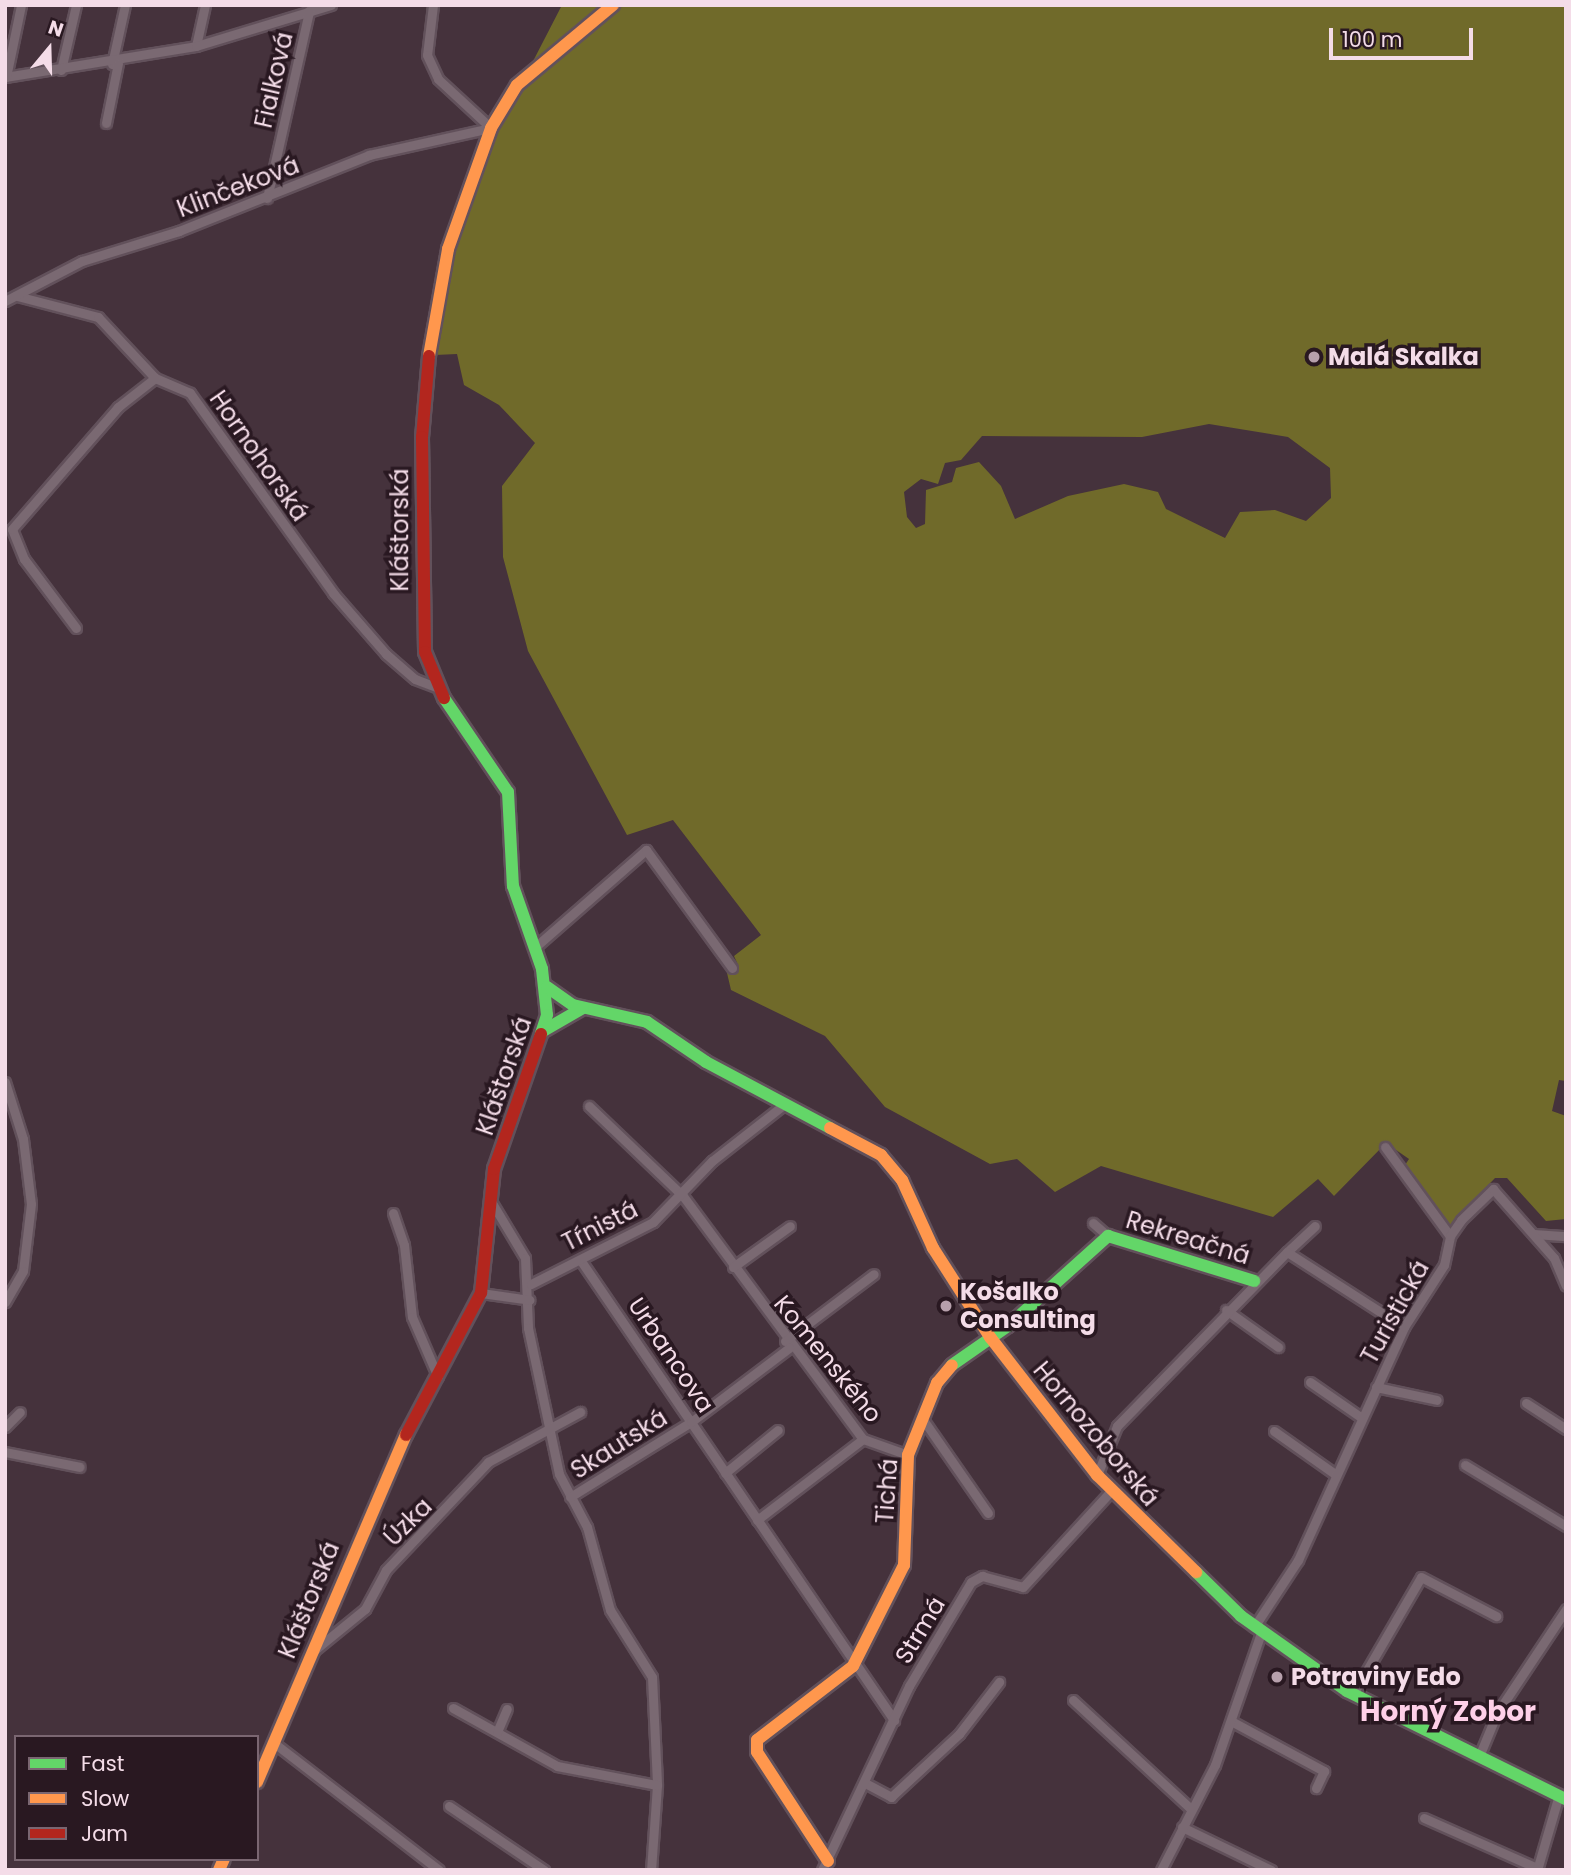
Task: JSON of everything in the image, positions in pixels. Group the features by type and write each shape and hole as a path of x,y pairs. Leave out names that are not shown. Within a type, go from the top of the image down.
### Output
{"street":[{"path":"21,5 6,77 115,64 196,46 320,6 331,5"},
{"path":"61,70 76,5"},
{"path":"106,123 125,5"},
{"path":"196,46 205,5"},
{"path":"433,5 427,55 438,79 491,128"},
{"name":"Kláštorská","path":"259,1777 380,1484 481,1293 488,1196 543,1031 547,988 513,886 508,792 436,687 420,608 422,437 431,339 448,249 491,128 517,85 613,5"},
{"name":"Fialková","path":"267,198 309,11"},
{"name":"Klinčeková","path":"5,301 82,261 267,198 369,155 491,128"},
{"name":"Hornohorská","path":"18,296 98,317 155,378 190,393 333,593 386,654 415,679 436,687"},
{"path":"76,628 24,559 12,529 118,407 155,378"},
{"path":"534,948 646,850 732,968"},
{"name":"Hornozoborská","path":"547,988 583,1008 647,1022 706,1062 881,1155 902,1180 933,1248 990,1337 1097,1475 1258,1630 1353,1694 1480,1754 1562,1797"},
{"path":"543,1031 583,1008"},
{"path":"5,1082 23,1139 31,1204 23,1271 5,1302"},
{"name":"Tŕnistá","path":"531,1284 539,1275 581,1261 653,1222 683,1196 712,1161 786,1103"},
{"name":"Tŕnistá","path":"589,1106 683,1196"},
{"path":"1385,1147 1450,1236"},
{"name":"Turistická","path":"1161,1870 1231,1721 1258,1630 1280,1594 1404,1327 1444,1265 1450,1236 1493,1189 1534,1234"},
{"path":"488,1196 508,1221 531,1284 528,1328 546,1430 570,1497 587,1527 610,1610 652,1677 657,1785 650,1870"},
{"name":"Komenského","path":"683,1196 787,1345 863,1439 908,1455"},
{"path":"393,1213 404,1245 412,1317 438,1377"},
{"name":"Rekreačná","path":"1093,1223 1108,1236 1254,1280 1315,1226"},
{"path":"733,1267 790,1226"},
{"path":"1534,1234 1566,1236"},
{"path":"1534,1234 1566,1286"},
{"name":"Rekreačná","path":"990,1337 1108,1236"},
{"name":"Rekreačná","path":"1287,1252 1404,1327"},
{"name":"Urbancova","path":"581,1261 853,1666 894,1720"},
{"name":"Skautská","path":"570,1497 691,1422 874,1274"},
{"path":"1097,1475 1117,1426 1254,1280"},
{"path":"481,1293 530,1300"},
{"path":"1226,1310 1278,1347"},
{"name":"Tichá","path":"853,1666 904,1565 908,1455 924,1421 937,1383 990,1337"},
{"path":"1310,1382 1362,1418"},
{"name":"Turistická","path":"1376,1387 1437,1400"},
{"path":"1526,1403 1566,1429"},
{"path":"5,1427 20,1412"},
{"name":"Úzka","path":"309,1654 365,1609 386,1570 488,1462 580,1412"},
{"path":"924,1421 988,1513"},
{"path":"725,1473 778,1430"},
{"path":"1273,1431 1335,1474"},
{"path":"757,1520 863,1439"},
{"path":"5,1452 80,1468"},
{"path":"1465,1465 1566,1526"},
{"name":"Strmá","path":"825,1865 894,1720 971,1582 982,1576 1023,1587 1112,1490"},
{"path":"1353,1694 1421,1577 1496,1616"},
{"path":"1480,1754 1497,1713 1566,1609"},
{"path":"825,1865 757,1752 757,1740 853,1666"},
{"path":"865,1783 891,1797 959,1734 999,1682"},
{"path":"1073,1700 1191,1809"},
{"path":"453,1708 557,1766 657,1785"},
{"path":"497,1732 507,1709"},
{"path":"1231,1721 1324,1770 1316,1788"},
{"path":"274,1743 439,1870"},
{"path":"1424,1818 1537,1869 1562,1797"},
{"path":"449,1806 544,1870"},
{"path":"1182,1827 1271,1870"}],"shaded area":[{"path":"562,5 1566,5 1566,1081 1559,1080 1552,1111 1566,1116 1566,1219 1546,1221 1507,1178 1495,1178 1450,1225 1403,1168 1409,1159 1386,1143 1334,1196 1318,1179 1273,1217 1101,1166 1055,1192 1017,1159 990,1164 885,1107 825,1036 731,990 727,973 738,965 734,956 761,935 673,820 627,835 528,651 503,557 502,486 535,443 499,405 464,385 457,354 435,355 443,285 477,170","holes":["1209,424 1288,437 1330,468 1331,498 1306,521 1275,510 1240,512 1225,538 1166,509 1158,492 1124,484 1068,496 1015,519 1001,486 979,462 956,468 952,482 926,490 925,524 916,528 907,517 904,492 921,479 938,484 945,463 961,460 982,436 1142,437"]}],"traffic: fast":[{"path":"444,698 508,792 513,886 542,969 547,1015 541,1034"},
{"path":"547,987 573,1005 647,1022 706,1062 830,1128"},
{"path":"543,1031 583,1008"},
{"path":"952,1365 1008,1326 1108,1236 1254,1281"},
{"path":"1196,1572 1241,1616 1347,1691 1566,1799"}],"traffic: slow":[{"path":"429,356 448,249 491,128 517,85 613,5"},
{"path":"830,1128 881,1155 902,1180 933,1248 990,1337 1097,1475 1196,1572"},
{"path":"828,1861 757,1752 757,1740 853,1666 904,1565 908,1455 937,1383 952,1365"},
{"path":"259,1777 406,1435"},
{"path":"219,1870 223,1861"}],"traffic: jam":[{"path":"429,356 422,437 425,652 444,698"},
{"path":"406,1435 481,1293 494,1169 541,1034"}],"place":[{"name":"Malá Skalka","path":"1314,357"},
{"name":"Košalko Consulting","path":"946,1306"},
{"name":"Potraviny Edo","path":"1277,1677"}],"district":[{"name":"Horný Zobor","path":"1448,1712"}]}
